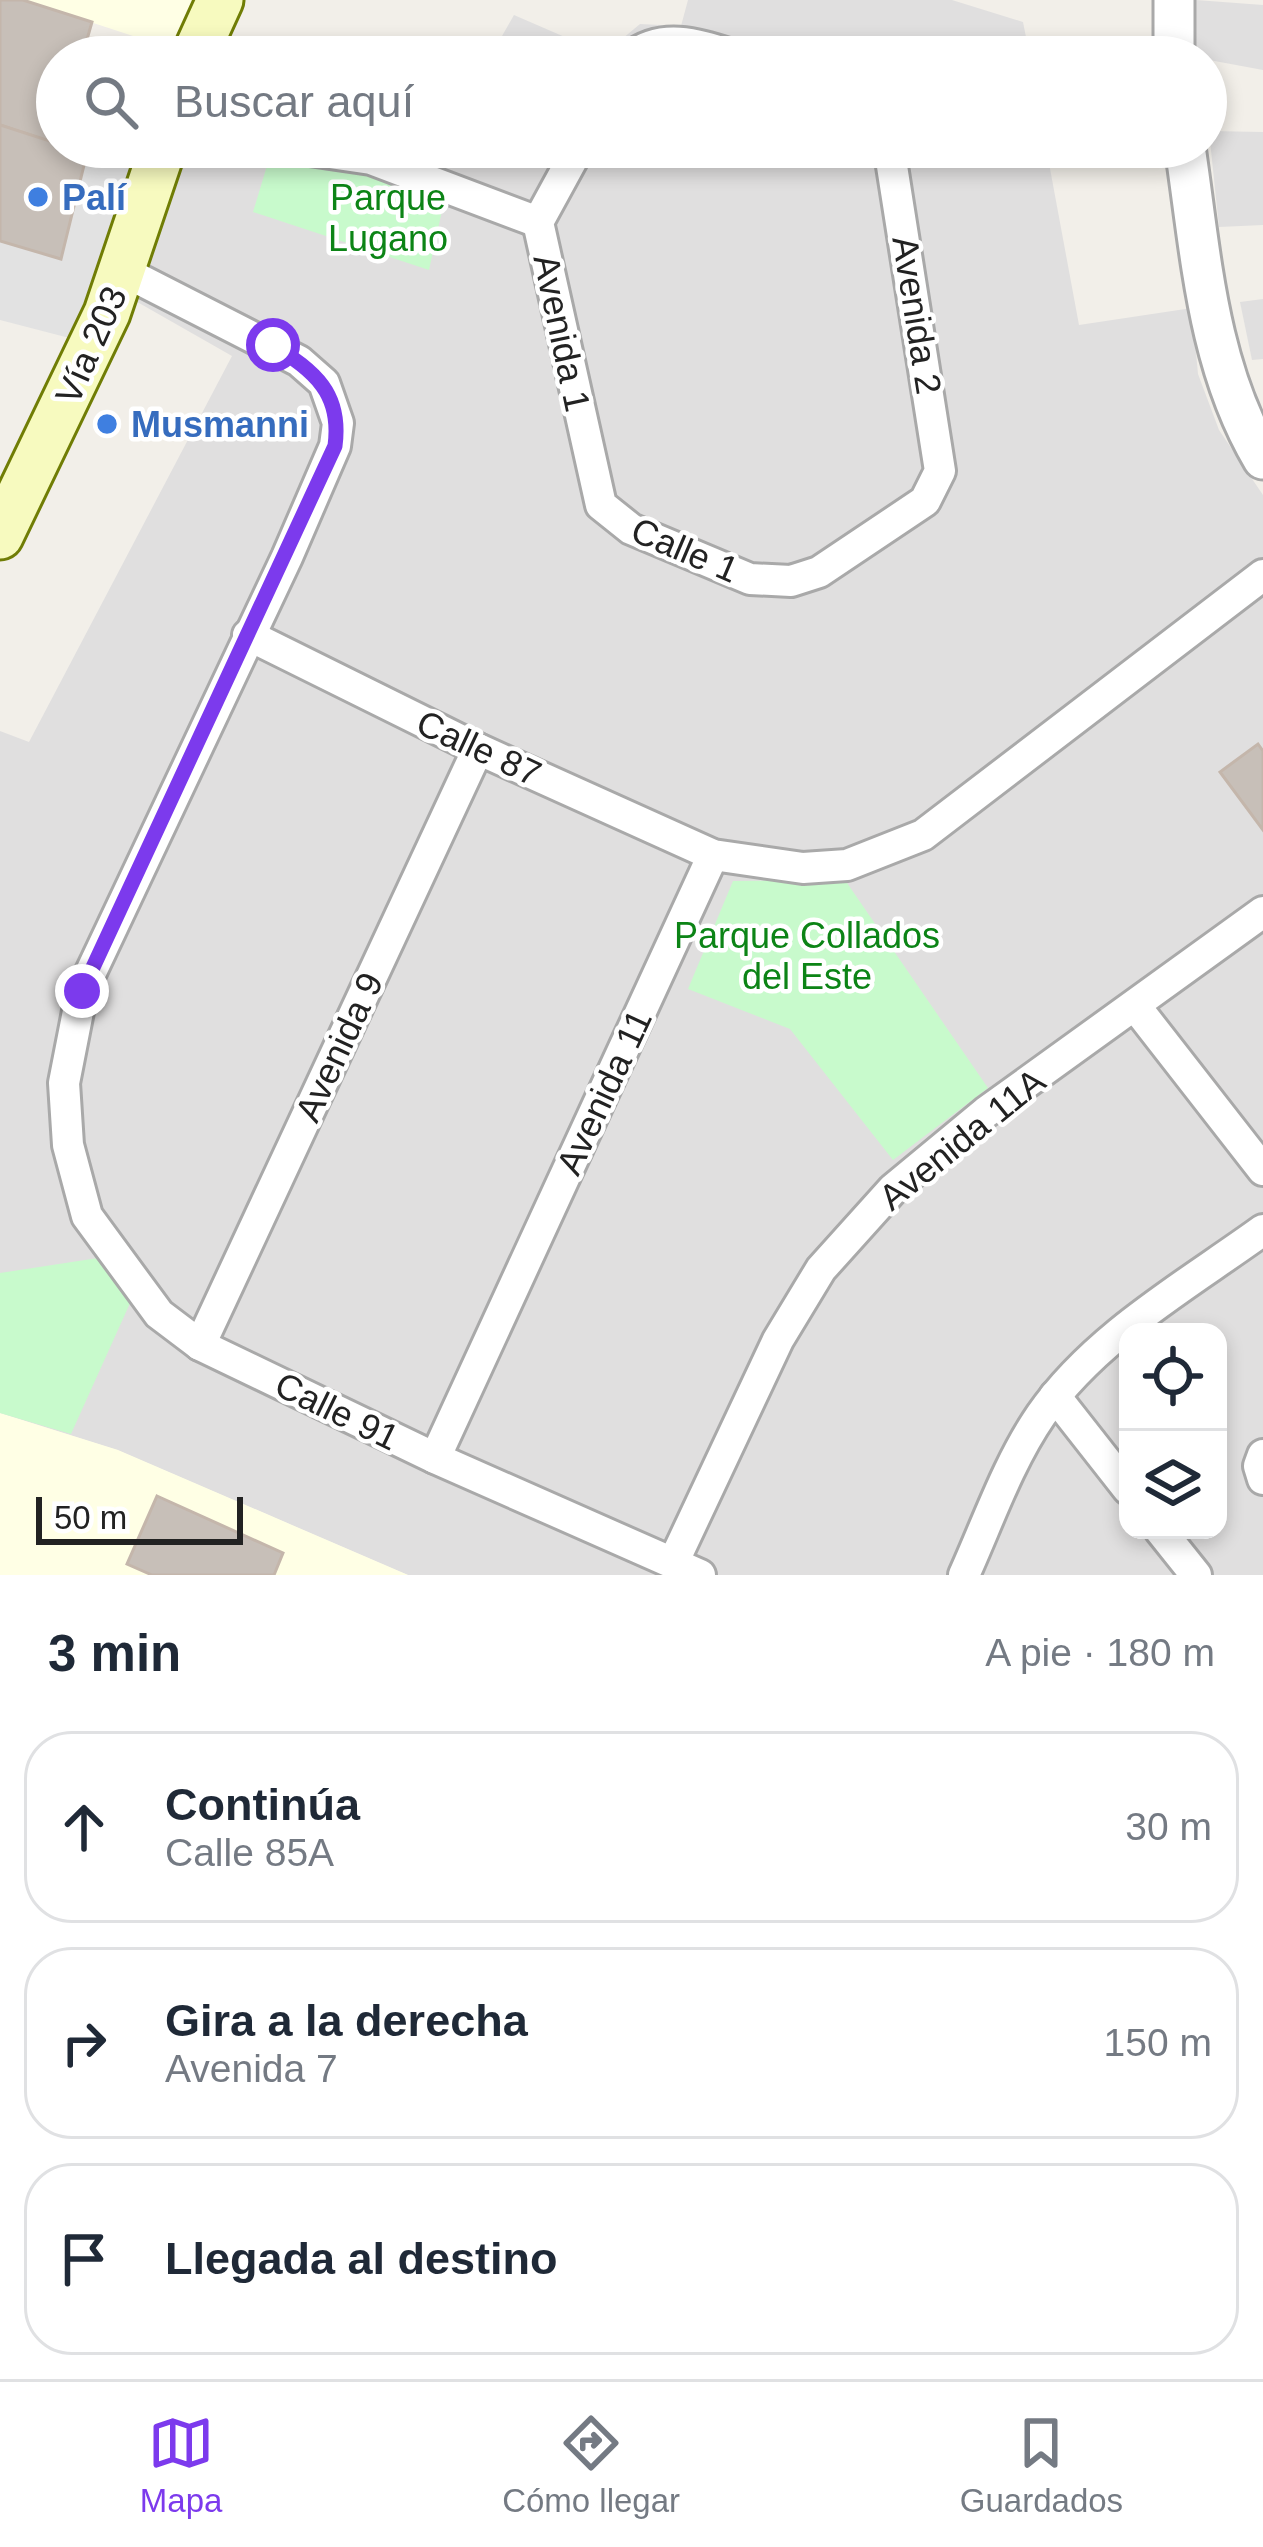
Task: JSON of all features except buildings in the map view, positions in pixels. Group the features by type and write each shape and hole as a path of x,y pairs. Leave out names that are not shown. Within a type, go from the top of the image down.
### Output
{"main road":[{"path":"204,36 220,0"},
{"name":"Vía 203","path":"0,536 65,407 124,271 156,168"}],"street":[{"path":"1174,0 1174,36"},
{"path":"395,168 538,222"},
{"name":"Avenida 1","path":"568,168 538,222 595,486 601,505 616,520"},
{"name":"Avenida 2","path":"892,168 940,456 935,482"},
{"path":"1188,168 1217,352 1236,414 1263,459"},
{"name":"Calle 91","path":"124,271 299,362 324,383 338,423 335,446 82,991 64,1083 68,1145 88,1216 118,1264 159,1314 200,1345 435,1458 687,1569"},
{"name":"Calle 1","path":"616,520 750,579 790,581 819,572 925,501 935,482"},
{"path":"713,855 803,868 847,865 890,853 923,835 1263,575"},
{"name":"Calle 87","path":"248,635 478,749 713,855"},
{"name":"Avenida 9","path":"200,1345 478,749"},
{"name":"Avenida 11","path":"435,1458 713,855"},
{"name":"Avenida 11A","path":"687,1569 778,1340 821,1269 893,1189 986,1112 1263,912"},
{"path":"1136,1006 1263,1170"},
{"path":"964,1575 1018,1456 1055,1396 1120,1333 1263,1230"},
{"path":"1055,1396 1119,1478"},
{"path":"1263,1455 1258,1466 1263,1479"},
{"path":"1167,1539 1196,1575"}],"shaded area":[{"path":"23,0 209,0 190,36 133,36"},
{"path":"688,0 952,0 1023,22 1026,36 626,36 640,24 681,26"},
{"path":"1196,0 1263,5 1263,70 1227,63 1227,36 1194,36"},
{"path":"514,15 562,36 502,36"},
{"path":"1227,131 1263,132 1263,225 1219,227 1213,168 1227,168"},
{"path":"83,168 133,169 81,341 0,320 0,241 60,258"},
{"path":"179,168 1050,168 1079,325 1192,308 1198,374 1219,430 1263,495 1263,1575 408,1575 117,1450 0,1413 0,731 29,742 232,356 132,299"},
{"path":"1263,299 1263,359 1252,360 1240,302"},
{"path":"0,1413 118,1450 408,1575 0,1575"}],"green space":[{"name":"Parque Lugano","path":"266,168 330,168 370,174 445,197 429,270 253,212"},
{"name":"Parque Collados del Este","path":"845,880 988,1088 893,1160 790,1029 688,989 733,881"},
{"path":"98,1258 131,1301 71,1434 0,1413 0,1273"}],"place":[{"name":"Palí","path":"38,197"},
{"name":"Musmanni","path":"107,424"}],"route":[{"path":"82,991 335,446 335,403 324,383 273,345"}]}
